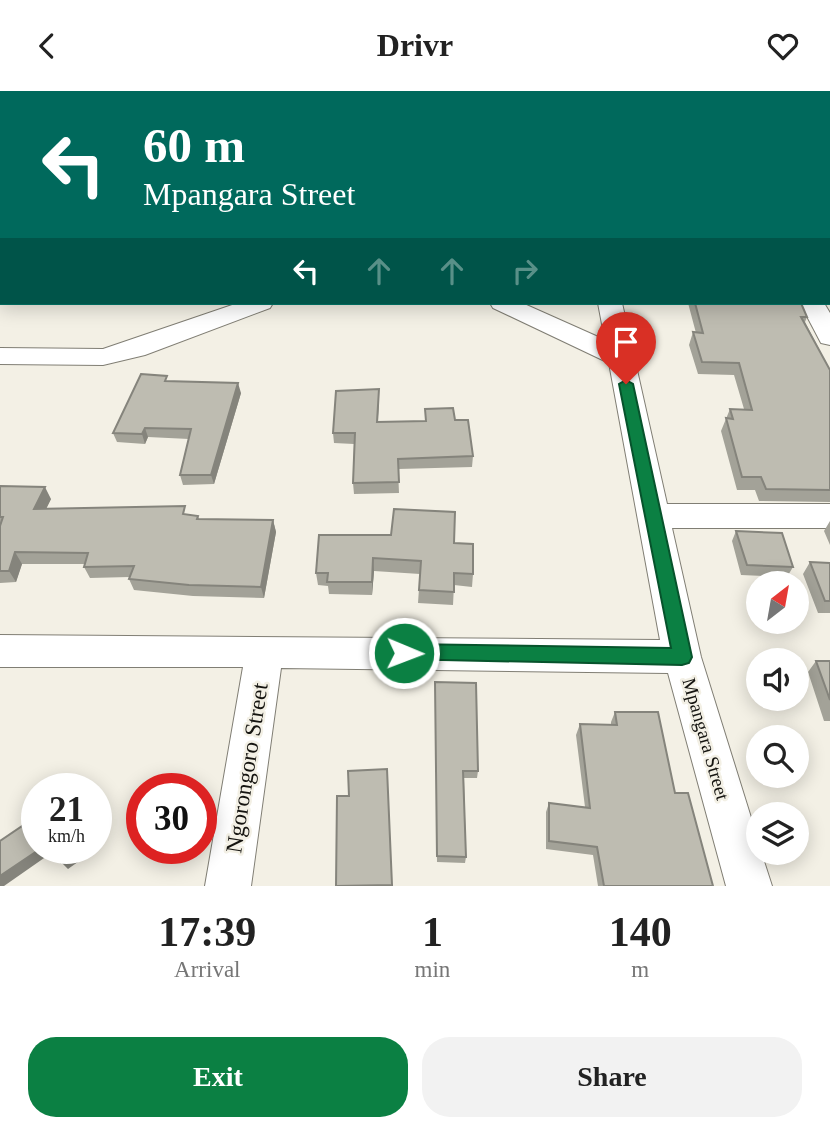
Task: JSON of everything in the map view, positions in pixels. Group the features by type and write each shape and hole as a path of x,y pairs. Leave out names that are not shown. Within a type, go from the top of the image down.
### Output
{"street":[{"path":"0,356 103,357 136,349 256,305"},
{"path":"506,305 621,358"},
{"name":"Mpangara Street","path":"610,305 682,657 749,886"},
{"path":"813,305 830,337"},
{"path":"652,516 830,516"},
{"path":"0,652 265,651 682,657"},
{"name":"Ngorongoro Street","path":"228,886 265,651"}],"building":[{"path":"696,305 802,305 807,317 801,317 830,370 830,490 766,489 761,477 742,477 726,418 733,419 730,409 752,410 739,363 702,362 693,332 703,333"},
{"path":"141,374 167,376 165,381 238,383 211,475 180,475 191,429 145,428 142,434 113,433"},
{"path":"379,389 377,422 426,421 425,409 453,408 455,420 468,420 473,456 398,459 399,482 353,483 355,433 333,433 336,391"},
{"path":"0,486 45,487 34,509 185,506 183,514 198,516 197,519 273,520 261,587 189,585 129,579 134,566 84,567 88,553 15,552 9,571 0,571 0,526 3,517 0,517"},
{"path":"394,509 455,512 454,543 473,544 473,574 454,573 454,592 419,590 421,561 373,558 372,582 327,582 328,573 316,573 319,535 391,535"},
{"path":"736,531 782,533 793,567 747,565"},
{"path":"810,562 830,563 830,601 825,601"},
{"path":"816,661 830,661 830,700"},
{"path":"435,682 476,683 478,771 463,771 466,857 437,856"},
{"path":"615,712 658,712 675,793 688,793 713,886 604,886 597,847 549,841 549,803 590,808 580,724 617,725"},
{"path":"387,769 392,885 336,886 337,796 349,796 348,771"},
{"path":"21,827 21,862 0,876 0,841"}],"route":[{"path":"404,653 682,657 626,384"}]}
